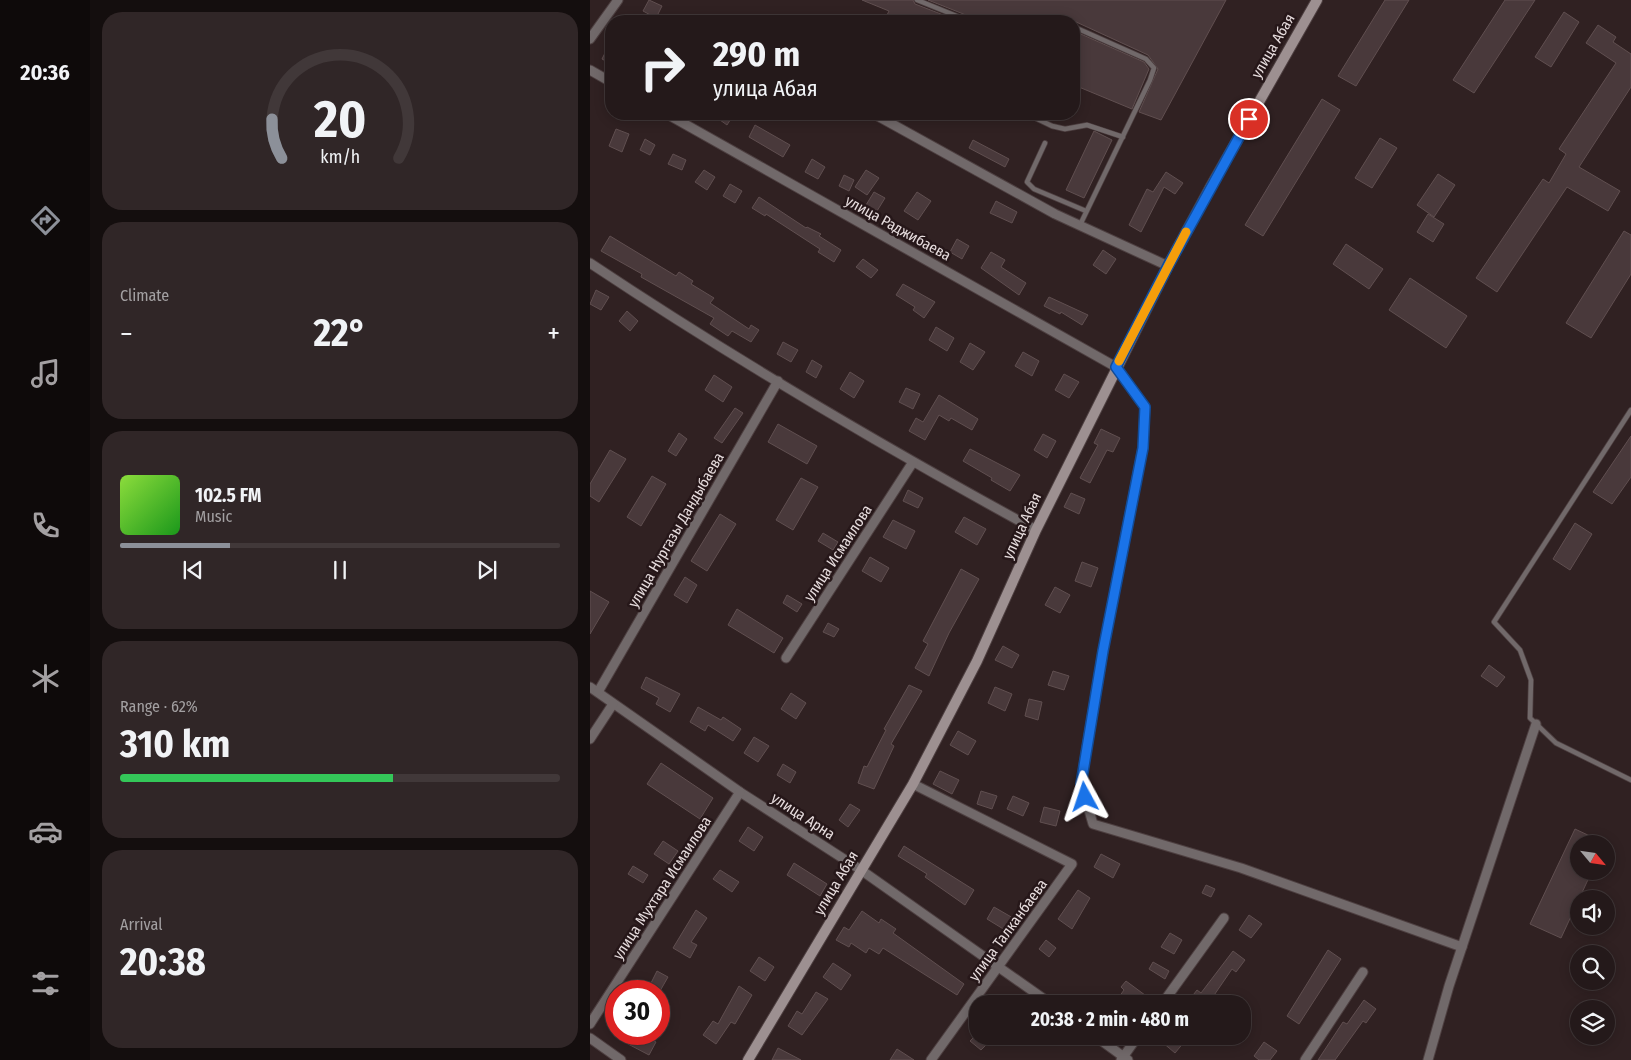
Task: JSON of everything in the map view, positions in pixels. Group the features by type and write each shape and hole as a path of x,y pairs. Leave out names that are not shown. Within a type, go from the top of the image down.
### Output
{"street":[{"path":"607,15 618,0"},
{"name":"улица Абая","path":"748,1060 913,784 977,661 1036,530 1168,266 1317,0"},
{"path":"590,39 605,18"},
{"path":"590,70 605,79"},
{"name":"улица Раджибаева","path":"678,120 1116,367"},
{"path":"885,120 1055,214 1168,266"},
{"path":"590,263 666,314 913,462 1036,530"},
{"path":"1116,367 1145,407 1143,448 1103,651 1081,784 1093,824 1241,868 1462,947"},
{"name":"улица Нургазы Дандыбаева","path":"594,689 778,381"},
{"name":"улица Исмаилова","path":"786,658 913,462"},
{"name":"улица Арна","path":"594,689 740,792 861,870 1038,995"},
{"path":"590,739 613,704"},
{"path":"1428,1060 1449,986 1536,724"},
{"name":"улица Талканбаева","path":"913,784 1072,864 931,1060"},
{"name":"улица Мухтара Исмаилова","path":"590,1024 740,792"},
{"path":"1168,995 1224,918"},
{"path":"1305,1060 1363,972"},
{"path":"590,1038 621,1060"},
{"path":"1106,1045 1124,1059 1133,1045"}],"lane":[{"path":"917,0 955,15"},
{"path":"1080,30 1146,58 1154,68 1080,225"},
{"path":"1040,120 1065,129 1087,125 1123,137"},
{"path":"1045,143 1027,182 1034,189 1086,211"},
{"path":"1631,410 1494,622 1520,650 1532,680 1530,718 1556,743 1631,780"}],"building":[{"path":"649,0 662,6 658,15 650,15 643,11"},
{"path":"862,0 913,0 915,4 943,15 887,15 889,11"},
{"path":"928,0 1226,0 1161,120 1139,112 1158,69 1148,55 1080,24 1080,15 966,15"},
{"path":"1385,0 1409,0 1356,86 1338,76"},
{"path":"1505,0 1535,0 1474,93 1453,80"},
{"path":"1564,12 1579,22 1551,67 1535,57"},
{"path":"1598,25 1616,37 1613,42 1631,54 1631,87 1579,167 1620,191 1608,211 1567,187 1497,292 1476,278 1543,179 1549,183 1566,154 1559,149 1616,63 1586,43"},
{"path":"1080,34 1144,62 1149,69 1132,109 1080,87"},
{"path":"1322,99 1340,110 1263,236 1245,225"},
{"path":"720,120 730,120 727,125"},
{"path":"755,125 790,145 783,157 749,137"},
{"path":"616,129 629,134 622,152 609,146"},
{"path":"1094,131 1112,140 1084,198 1066,190"},
{"path":"1380,138 1397,148 1372,188 1355,178"},
{"path":"645,139 655,145 650,155 640,150"},
{"path":"973,140 1009,159 1005,167 969,148"},
{"path":"673,154 686,160 682,170 668,164"},
{"path":"812,159 825,167 818,179 805,172"},
{"path":"704,170 715,177 707,190 695,182"},
{"path":"866,170 879,178 867,195 855,187"},
{"path":"1166,172 1183,183 1175,194 1164,187 1141,232 1129,225 1147,189 1153,192"},
{"path":"1438,174 1455,185 1434,217 1417,205"},
{"path":"844,175 854,180 849,191 839,186"},
{"path":"730,184 742,191 735,203 723,196"},
{"path":"874,192 885,198 877,211 866,205"},
{"path":"917,192 931,201 918,220 904,211"},
{"path":"759,197 806,228 821,234 819,236 841,250 834,262 818,252 820,249 766,214 765,216 752,208"},
{"path":"996,201 1017,212 1012,223 990,213"},
{"path":"1428,214 1444,224 1433,242 1417,232"},
{"path":"1624,231 1631,235 1631,274 1591,338 1566,323"},
{"path":"610,236 676,276 679,272 693,281 691,284 714,298 710,303 749,329 751,325 759,330 751,342 732,331 728,336 710,324 714,318 641,277 642,274 601,251"},
{"path":"957,239 969,246 962,259 950,252"},
{"path":"1346,244 1383,269 1369,289 1333,264"},
{"path":"1103,250 1116,259 1106,274 1093,265"},
{"path":"991,252 1005,260 1001,267 1026,283 1019,295 981,268"},
{"path":"863,259 878,270 871,278 856,267"},
{"path":"1410,278 1467,316 1446,348 1389,310"},
{"path":"903,284 935,302 924,318 913,310 915,307 896,295"},
{"path":"596,290 609,297 601,310 590,304"},
{"path":"1049,297 1088,315 1082,325 1061,312 1060,314 1044,306"},
{"path":"627,311 638,321 630,331 619,321"},
{"path":"936,327 954,338 947,351 929,340"},
{"path":"783,342 798,350 791,362 777,354"},
{"path":"970,343 985,352 973,370 960,362"},
{"path":"1023,352 1039,361 1032,376 1015,366"},
{"path":"812,360 822,366 816,378 806,372"},
{"path":"850,372 864,381 854,398 840,389"},
{"path":"1064,374 1079,382 1069,398 1055,390"},
{"path":"714,375 732,387 723,402 705,390"},
{"path":"906,388 920,394 913,409 899,402"},
{"path":"939,395 978,419 972,430 951,418 949,421 939,415 925,440 909,431 916,418 923,422"},
{"path":"735,408 743,413 722,443 714,438"},
{"path":"778,424 817,446 807,464 768,442"},
{"path":"1101,429 1120,438 1113,452 1107,450 1090,483 1080,478 1098,445 1094,443"},
{"path":"679,433 687,439 676,456 668,451"},
{"path":"1043,434 1056,441 1047,458 1034,450"},
{"path":"1631,436 1631,477 1612,504 1593,492"},
{"path":"970,449 1020,475 1010,491 963,461"},
{"path":"610,450 626,459 599,502 590,496 590,484"},
{"path":"652,476 666,484 641,526 627,517"},
{"path":"801,478 818,487 793,530 776,520"},
{"path":"908,490 923,498 918,508 903,501"},
{"path":"1071,493 1085,499 1079,514 1064,507"},
{"path":"720,514 736,524 707,571 691,561"},
{"path":"964,517 986,529 977,545 955,532"},
{"path":"893,520 915,531 906,549 883,537"},
{"path":"1575,523 1592,534 1570,570 1553,559"},
{"path":"823,533 838,542 833,550 818,541"},
{"path":"870,557 889,568 881,582 862,571"},
{"path":"1082,562 1098,568 1091,587 1075,581"},
{"path":"961,569 979,579 949,633 929,676 915,668 928,644 923,641"},
{"path":"685,577 697,585 687,603 674,595"},
{"path":"1055,587 1070,595 1060,613 1045,605"},
{"path":"590,591 609,602 590,634"},
{"path":"787,595 802,604 797,612 783,603"},
{"path":"737,609 783,638 774,653 728,625"},
{"path":"828,623 839,629 834,637 823,632"},
{"path":"1003,646 1019,655 1012,668 995,660"},
{"path":"1489,665 1505,677 1497,687 1481,676"},
{"path":"1053,671 1069,676 1064,690 1048,685"},
{"path":"646,677 680,694 670,712 656,704 659,698 641,688"},
{"path":"909,685 922,691 891,744 894,746 874,789 858,783 864,766 867,767 886,730 884,729"},
{"path":"995,687 1012,694 1005,711 988,703"},
{"path":"791,693 806,703 796,719 781,709"},
{"path":"1029,699 1042,702 1038,720 1025,716"},
{"path":"698,707 721,720 723,717 741,729 733,741 708,725 705,731 690,722"},
{"path":"958,731 976,741 968,755 950,745"},
{"path":"754,737 769,746 758,762 744,753"},
{"path":"661,763 713,798 700,819 647,784"},
{"path":"783,764 796,772 790,783 777,775"},
{"path":"940,771 959,780 952,794 933,784"},
{"path":"981,791 997,796 992,809 977,804"},
{"path":"1013,796 1029,803 1023,816 1007,809"},
{"path":"850,804 860,810 848,827 839,820"},
{"path":"1044,807 1060,811 1056,826 1040,822"},
{"path":"748,827 763,837 754,851 739,841"},
{"path":"1575,829 1588,835 1572,835"},
{"path":"1570,840 1570,880 1588,880 1583,890 1570,890 1570,919 1561,938 1530,924"},
{"path":"663,841 678,851 669,864 654,854"},
{"path":"904,846 974,890 965,905 925,877 927,874 898,856"},
{"path":"1101,854 1120,864 1113,878 1094,867"},
{"path":"794,863 827,884 820,896 787,875"},
{"path":"633,866 648,875 643,883 628,874"},
{"path":"720,870 739,882 732,892 713,879"},
{"path":"1206,885 1215,889 1211,897 1202,893"},
{"path":"1078,890 1090,898 1072,929 1058,919"},
{"path":"994,907 1013,918 1005,930 987,919"},
{"path":"696,910 707,918 691,942 697,945 690,958 673,948"},
{"path":"862,911 879,923 881,919 896,929 893,933 964,984 957,995 883,948 879,954 869,948 866,953 851,943 849,947 836,940 844,927 849,930"},
{"path":"1249,915 1262,924 1251,938 1239,930"},
{"path":"1170,933 1182,940 1174,954 1161,947"},
{"path":"1046,940 1056,948 1049,957 1039,949"},
{"path":"1328,950 1341,959 1299,1024 1287,1016"},
{"path":"1233,951 1245,960 1236,972 1232,969 1214,995 1193,995 1197,990 1201,993"},
{"path":"759,957 774,967 765,981 750,971"},
{"path":"1153,962 1169,971 1165,979 1149,969"},
{"path":"833,963 851,975 841,990 823,977"},
{"path":"657,971 668,977 666,980 652,980"},
{"path":"1126,981 1145,995 1120,995 1124,990 1121,987"},
{"path":"739,986 752,995 735,1024 731,1022 716,1044 703,1035 713,1021 718,1024"},
{"path":"816,992 828,999 802,1035 788,1026 797,1011 802,1014"},
{"path":"1364,1000 1376,1009 1366,1023 1363,1021 1335,1060 1318,1060 1343,1022 1347,1024"},
{"path":"1264,1042 1277,1051 1270,1060 1259,1060 1254,1056"},
{"path":"630,1045 654,1045 649,1055"},
{"path":"975,1045 986,1045 981,1050"},
{"path":"1166,1045 1182,1045 1175,1053"},
{"path":"778,1048 801,1060 772,1060"},
{"path":"897,1049 914,1060 890,1060"}],"slow traffic":[{"path":"1119,361 1186,232"}],"route":[{"path":"1085,797 1081,784 1103,651 1143,448 1145,407 1116,367 1168,266 1249,119"}]}
